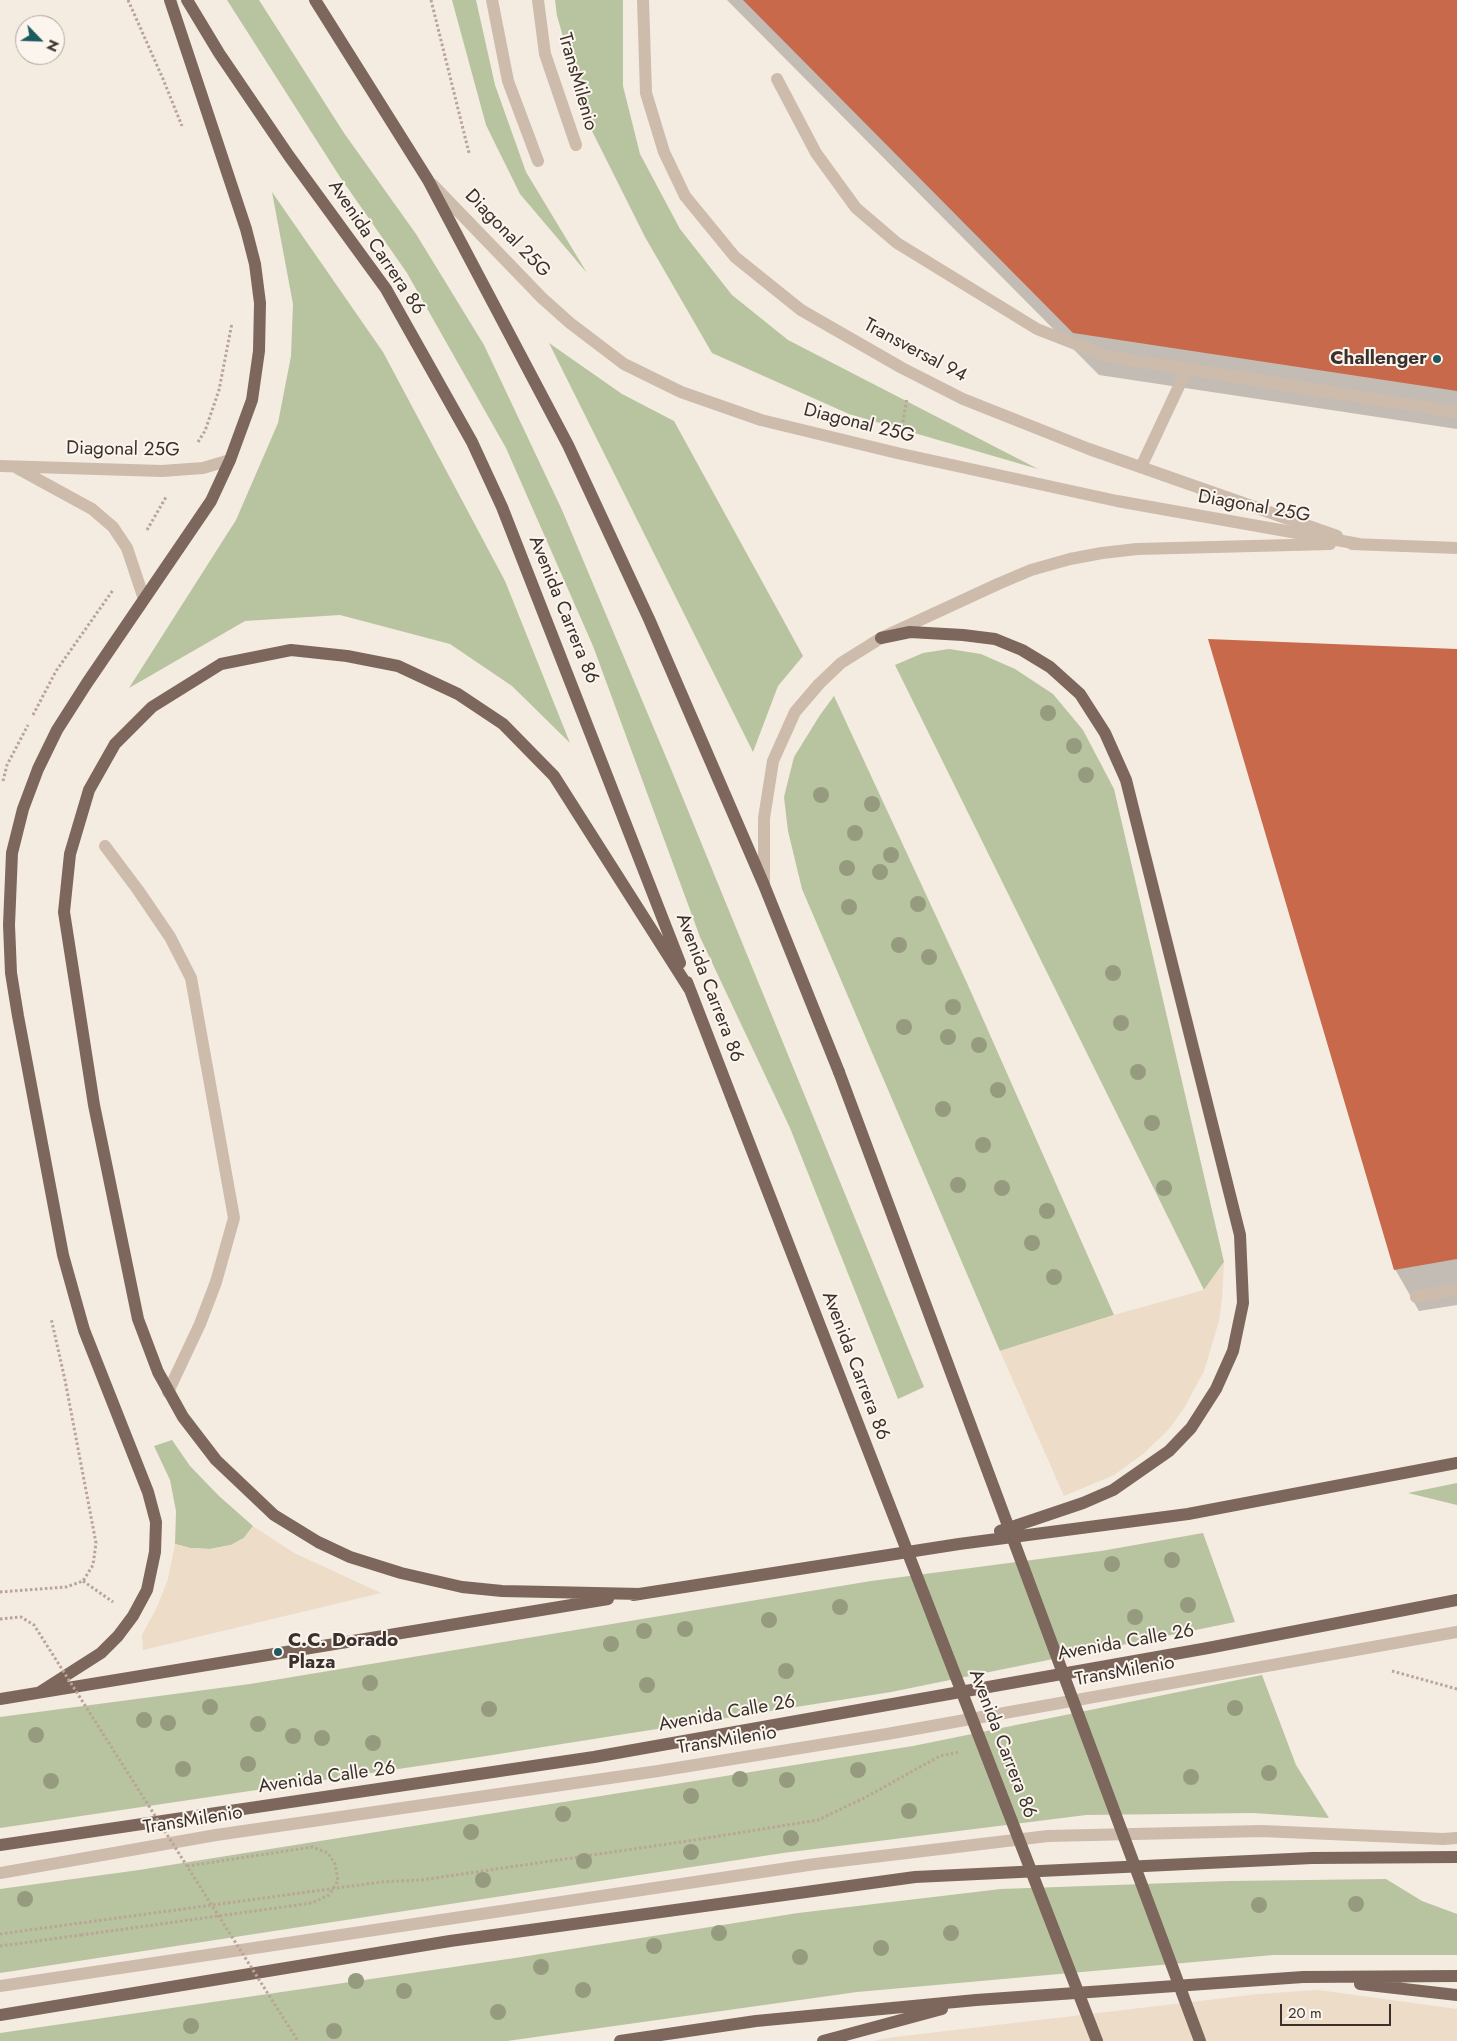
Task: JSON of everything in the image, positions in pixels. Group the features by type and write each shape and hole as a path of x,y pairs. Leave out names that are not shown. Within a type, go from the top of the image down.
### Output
{"main road":[{"path":"40,1692 101,1653 118,1636 133,1616 147,1590 155,1552 156,1522 148,1492 84,1330 63,1255 18,1016 12,974 8,925 12,853 23,809 38,769 57,730 211,501 230,460 252,400 260,351 260,302 255,264 244,220 170,0"},
{"name":"Avenida Carrera 86","path":"187,0 219,53 278,140 386,290 472,442 502,506 1097,2041"},
{"path":"315,0 428,180 568,445 649,619 764,885 840,1072 1200,2041"},
{"path":"881,638 910,632 963,635 995,640 1022,650 1050,667 1080,694 1105,733 1126,780 1240,1234 1243,1303 1233,1351 1216,1388 1191,1428 1169,1451 1113,1490 1084,1503 959,1544"},
{"path":"641,1594 502,1591 462,1587 401,1573 350,1557 318,1542 274,1515 216,1460 183,1417 168,1392 158,1372 138,1319 94,1105 64,912 70,854 89,790 115,744 152,707 221,664 291,650 347,656 398,666 458,694 504,724 554,776 690,990"},
{"path":"0,1698 959,1544 1188,1514 1457,1463"},
{"name":"Avenida Calle 26","path":"0,1845 594,1757 1208,1648 1457,1600"},
{"path":"0,2015 450,1940 915,1878 1312,1858 1457,1857"},
{"path":"620,2041 756,2021 976,2000 1303,1977 1457,1976"},
{"path":"1303,1977 1457,1995"},
{"path":"823,2041 976,2000"}],"street":[{"path":"492,0 508,81 538,161"},
{"name":"TransMilenio","path":"538,0 545,54 576,145"},
{"name":"Transversal 94","path":"643,0 646,93 664,152 685,196 735,257 801,310 912,373 963,399 1089,449 1359,544"},
{"path":"777,79 816,153 856,208 897,243 1037,329 1106,356 1454,412"},
{"name":"Diagonal 25G","path":"428,180 542,298 570,323 624,364 681,392 760,420 897,453 1135,505 1359,544"},
{"path":"1141,467 1187,369"},
{"name":"Diagonal 25G","path":"0,466 181,470 203,468 230,460"},
{"name":"Diagonal 25G","path":"14,466 92,508 113,527 127,548 144,599"},
{"name":"Diagonal 25G","path":"764,885 764,818 774,761 795,712 819,684 841,663 881,638 1031,570 1070,559 1102,553 1137,549 1359,544 1457,548"},
{"path":"105,846 170,937 191,978 234,1218 213,1290 200,1324 168,1392"},
{"path":"1416,1296 1457,1289"},
{"name":"TransMilenio","path":"0,1873 216,1835 658,1771 886,1734 1457,1632"},
{"path":"0,1986 805,1865 1048,1836 1262,1831 1442,1839 1457,1838"}],"path":[{"path":"128,0 184,132"},
{"path":"431,0 469,153"},
{"path":"107,599 205,430 219,390 234,314"},
{"path":"897,453 912,373"},
{"path":"0,1592 66,1587 84,1581 93,1565 96,1543 65,1380 50,1313"},
{"path":"84,1581 113,1602"},
{"path":"0,1618 21,1617 34,1625 298,2041"},
{"path":"1389,1671 1457,1689"},
{"path":"0,1934 332,1888 381,1882 421,1880 818,1820 866,1797 940,1756 968,1749"},
{"path":"0,1946 312,1903 328,1895 338,1881 335,1864 328,1852 312,1847 188,1866"}],"green space":[{"path":"227,0 259,0 344,133 416,234 484,345 562,510 671,769 924,1387 898,1399 790,1128 700,937 593,646 506,448 407,273 340,177"},
{"path":"452,0 476,0 495,85 526,172 587,273 520,194 486,125"},
{"path":"555,0 623,0 623,86 640,154 680,229 732,295 788,340 1038,469 849,414 712,353 645,237 588,123 557,16"},
{"path":"272,192 383,352 505,581 570,743 512,686 450,644 340,615 245,621 129,688 236,520 278,423 291,356 293,304"},
{"path":"549,343 622,394 674,421 803,656 778,686 753,752"},
{"path":"949,649 981,654 1015,669 1053,694 1083,730 1114,789 1224,1262 1204,1290 895,665 923,653"},
{"path":"834,696 967,983 1114,1315 1000,1351 802,889 788,831 784,797 794,757"},
{"path":"172,1440 190,1466 219,1496 253,1526 244,1538 231,1545 210,1549 190,1548 175,1544 176,1511 170,1480 154,1446"},
{"path":"1457,1483 1457,1505 1408,1493"},
{"path":"1203,1533 1235,1622 891,1692 486,1756 0,1828 0,1717 250,1684 871,1581 1101,1551"},
{"path":"1262,1675 1296,1765 1329,1818 1253,1813 1086,1815 783,1853 0,1973 0,1889 139,1870 913,1746"},
{"path":"1386,1879 1422,1901 1457,1914 1457,1955 1273,1955 857,1992 507,2041 0,2041 0,2033 515,1958 798,1913 1001,1889 1228,1881"}],"shaded area":[{"path":"1224,1262 1219,1321 1204,1371 1184,1408 1169,1429 1143,1454 1114,1475 1064,1496 1000,1351 1114,1315 1204,1290"},
{"path":"253,1526 294,1553 381,1593 143,1650 142,1635 158,1605 168,1579 175,1544 190,1548 210,1549 231,1545 244,1538"},
{"path":"1318,1990 1457,2009 1457,2041 874,2041 1259,1994"}],"building":[{"path":"743,0 1457,0 1457,391 1073,333"},
{"path":"1208,639 1457,649 1457,1259 1394,1270"}],"place":[{"name":"Challenger","path":"1437,359"},
{"name":"C.C. Dorado Plaza","path":"278,1652"}]}
